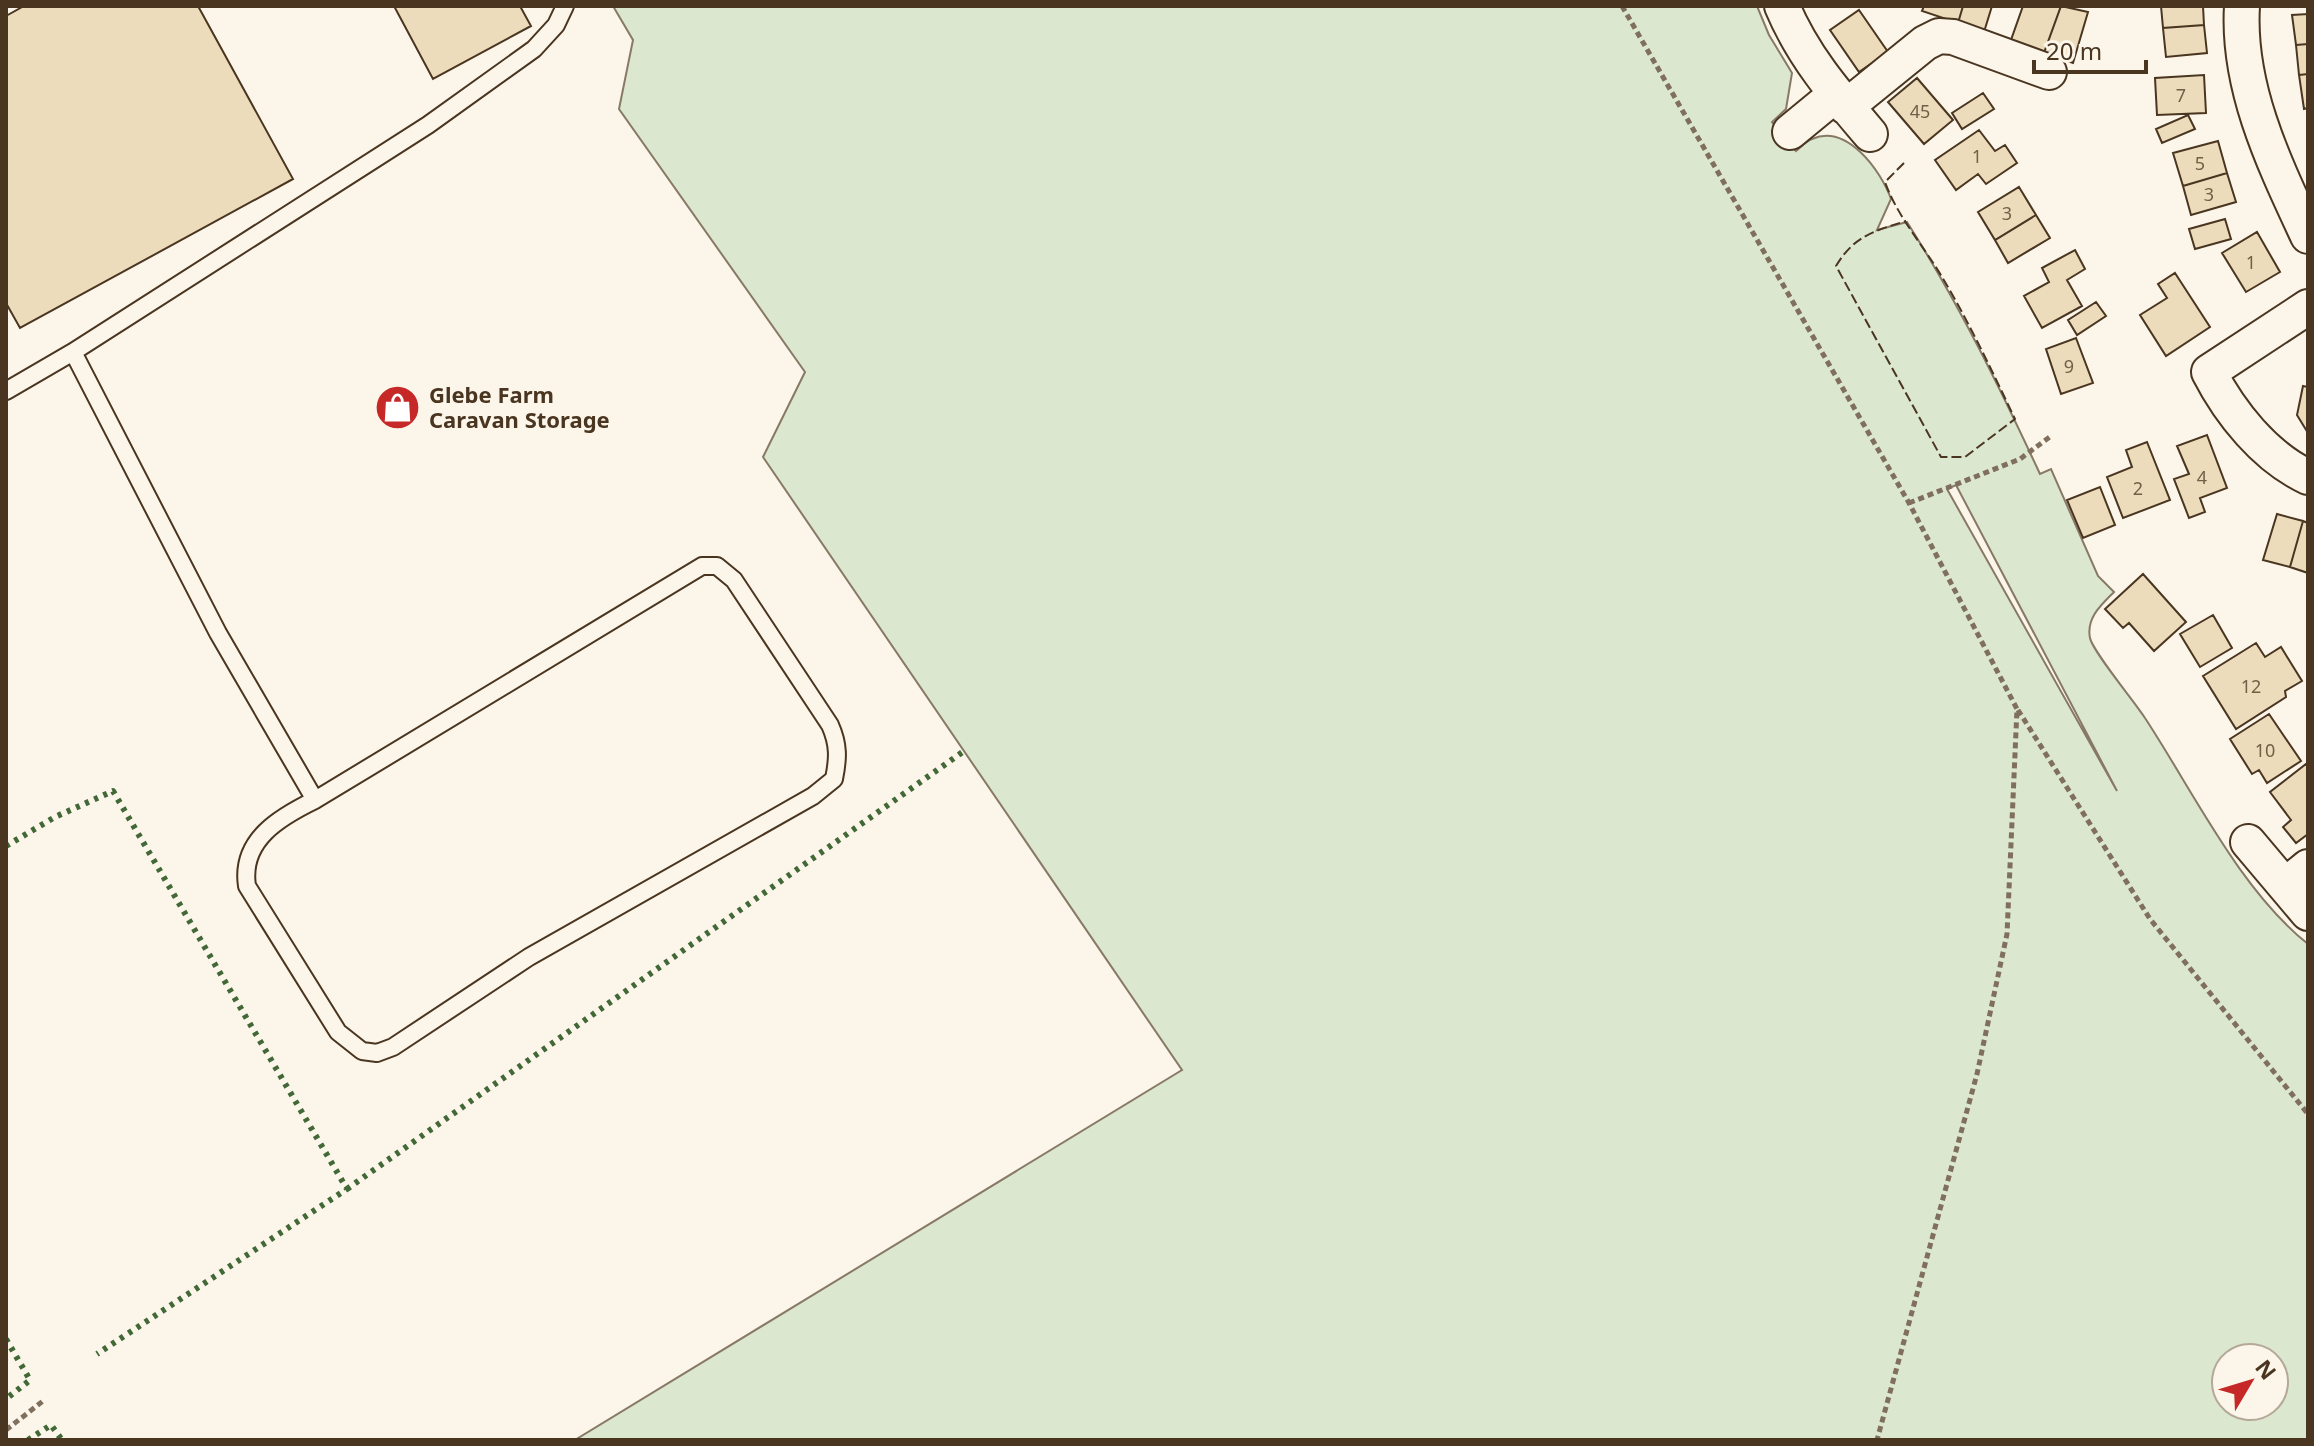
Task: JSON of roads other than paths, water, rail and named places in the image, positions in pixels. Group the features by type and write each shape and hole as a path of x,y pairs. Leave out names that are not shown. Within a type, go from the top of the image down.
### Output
{"street":[{"path":"1782,6 1803,50 1870,134"},
{"path":"2242,6 2240,30 2246,77 2283,181 2308,236"},
{"path":"1790,132 1939,36 1953,37 2049,72"},
{"path":"2308,307 2209,372 2224,401 2243,424 2276,456 2308,477"},
{"path":"2248,842 2297,876 2308,913"}],"lane":[{"path":"6,391 73,352 428,125 534,49 556,25 565,6"},
{"path":"73,352 218,633 315,800"},
{"path":"702,566 717,566 734,580 830,725 837,742 834,779 813,796 529,957 393,1047 377,1053 362,1051 338,1032 247,886 245,872 262,835 279,818 315,800 702,566"}],"place":[{"name":"Glebe Farm Caravan Storage","path":"398,407"}]}
